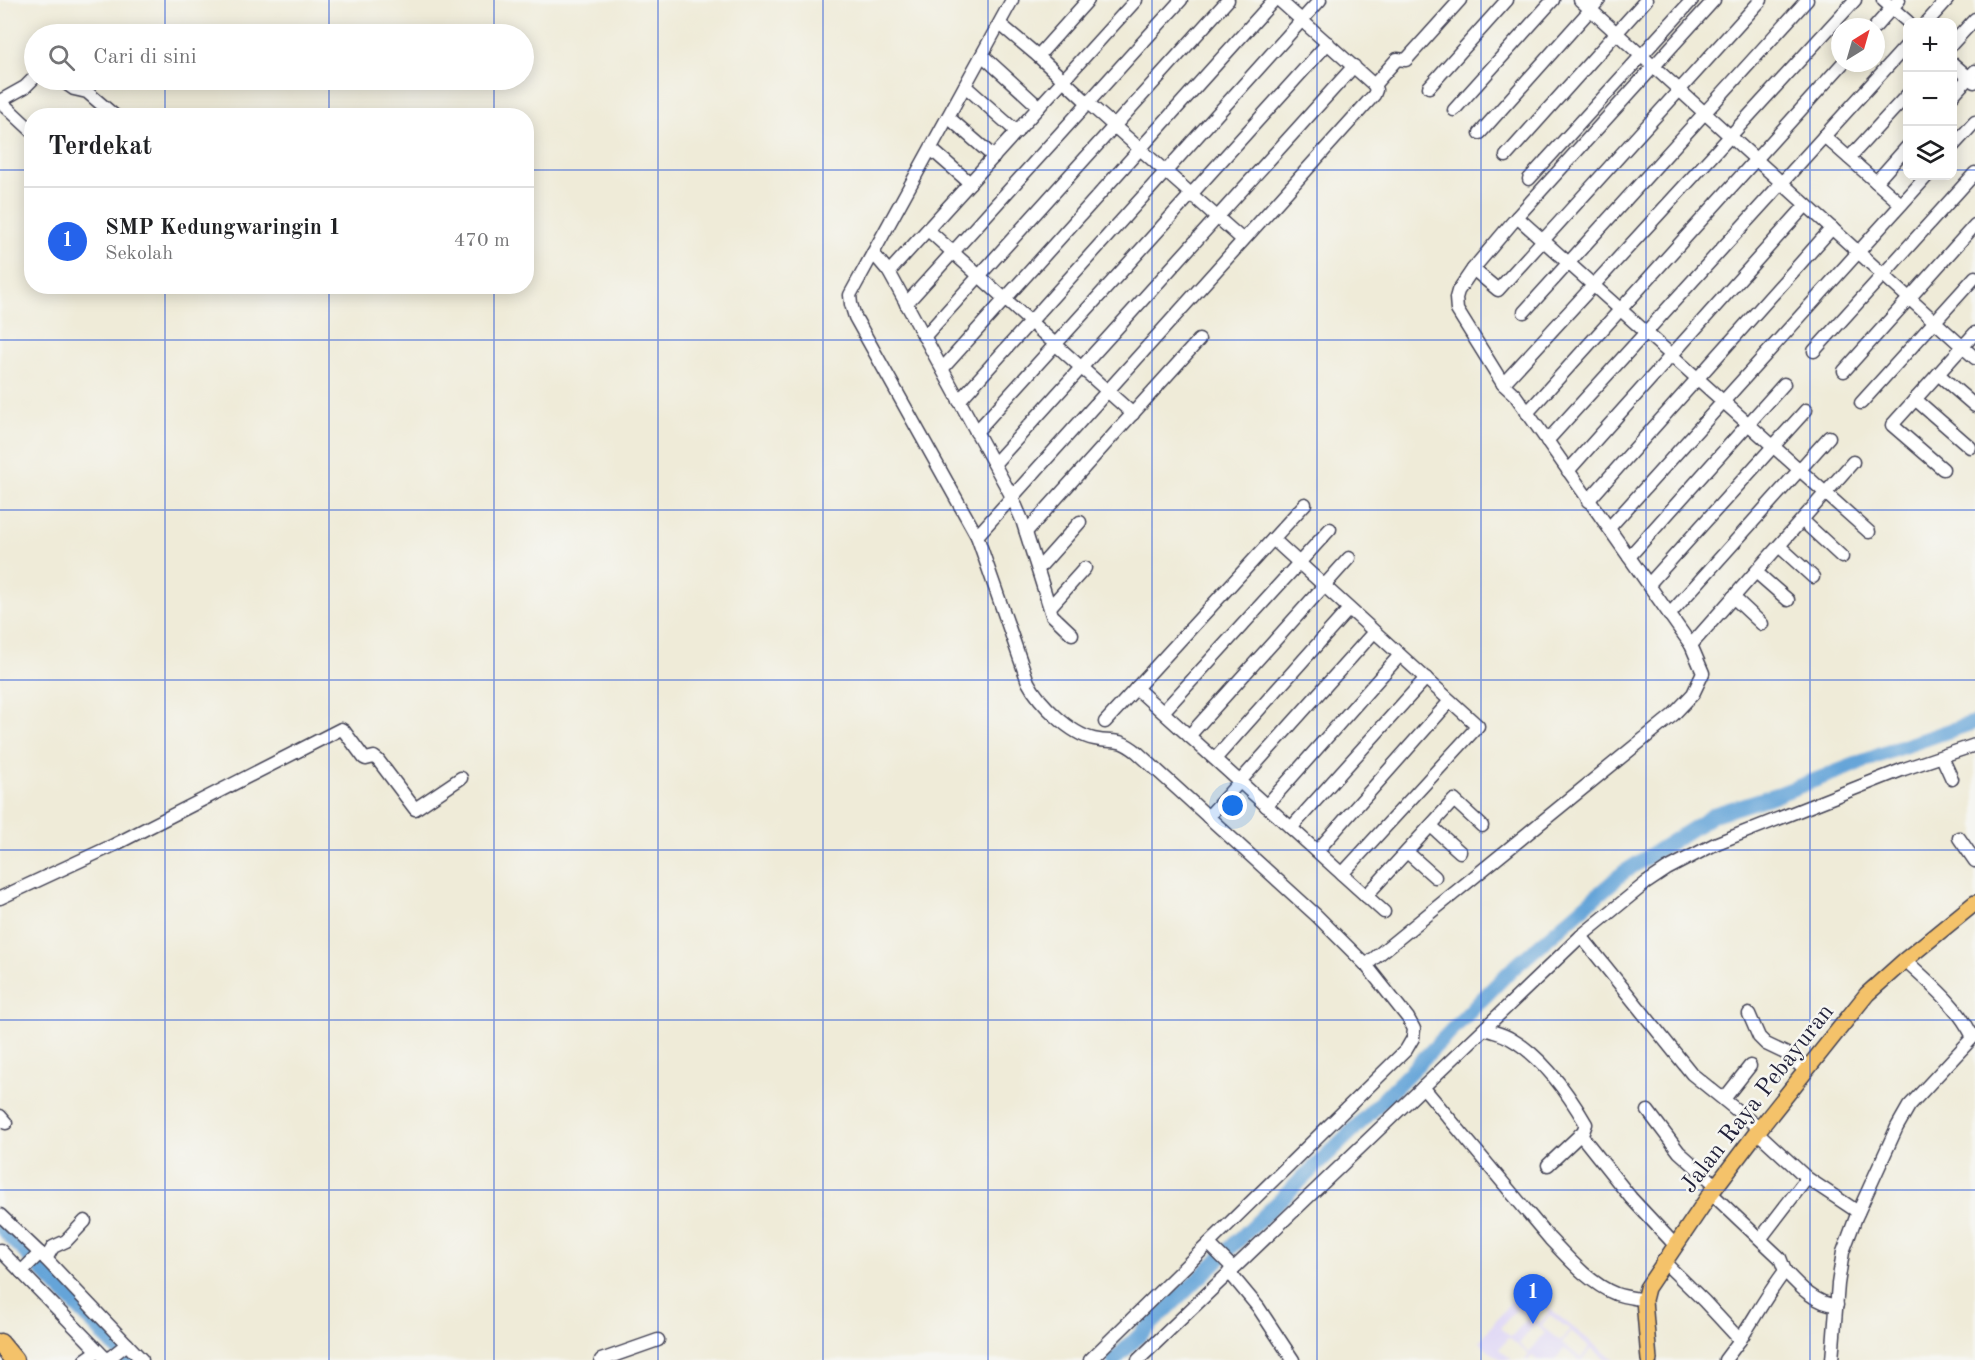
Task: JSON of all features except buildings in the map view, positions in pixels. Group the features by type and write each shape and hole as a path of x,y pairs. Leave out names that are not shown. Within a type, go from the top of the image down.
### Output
{"highway":[{"path":"0,1343 14,1360"}],"main road":[{"name":"Jalan Raya Pebayuran","path":"1649,1360 1644,1300 1647,1288 1714,1190 1758,1130 1867,994 1975,903"}],"street":[{"path":"1012,0 850,295 850,304 977,536 1034,693 1057,716 1081,734 1093,739 1119,740 1126,744 1317,916 1366,965 1414,1029 1413,1038 1406,1050 1212,1247 1090,1360"},
{"path":"889,272 1136,0"},
{"path":"906,304 1182,0"},
{"path":"924,337 1228,0"},
{"path":"943,368 1274,0"},
{"path":"977,536 1374,95 1376,90 1374,85 1279,0"},
{"path":"959,401 1320,0"},
{"path":"1374,85 1397,59 1406,60 1460,0"},
{"path":"1429,87 1507,0"},
{"path":"1454,110 1553,0"},
{"path":"1580,0 1595,5 1616,33 1975,358"},
{"path":"1506,156 1646,0"},
{"path":"1529,179 1692,0"},
{"path":"1366,965 1673,715 1693,694 1702,674 1691,645 1515,395 1503,384 1457,310 1456,298 1473,268 1517,217 1714,0"},
{"path":"1473,268 1498,290 1761,0"},
{"path":"1524,312 1807,0"},
{"path":"1503,384 1855,0"},
{"path":"1931,18 1947,0"},
{"path":"1038,56 1080,3"},
{"path":"1881,18 1892,3 1905,18"},
{"path":"1480,133 1595,5"},
{"path":"1957,39 1975,19"},
{"path":"1000,24 1243,240"},
{"path":"976,432 1328,43"},
{"path":"1547,441 1903,49"},
{"path":"982,55 1040,107"},
{"path":"995,463 1354,66"},
{"path":"1957,66 1973,77 1957,92"},
{"path":"1527,413 1834,72"},
{"path":"965,86 1017,132"},
{"path":"24,88 0,101 24,124"},
{"path":"74,90 87,92 106,108"},
{"path":"1849,158 1903,99"},
{"path":"948,117 994,157"},
{"path":"1957,142 1975,122"},
{"path":"1824,136 1901,204"},
{"path":"931,149 970,183"},
{"path":"1876,182 1903,152"},
{"path":"1815,351 1975,173"},
{"path":"1609,528 1923,180"},
{"path":"1568,471 1806,205"},
{"path":"1517,217 1869,532"},
{"path":"1844,371 1975,225"},
{"path":"1588,501 1832,228"},
{"path":"928,230 1132,414"},
{"path":"873,254 889,272 995,463 1026,532 1052,615 1072,634"},
{"path":"1861,402 1975,277"},
{"path":"1943,470 1892,425 1975,333"},
{"path":"1026,532 1199,340"},
{"path":"1938,374 1975,406"},
{"path":"1629,556 1784,384"},
{"path":"1915,399 1970,447"},
{"path":"1649,584 1806,410"},
{"path":"1669,615 1829,437"},
{"path":"1691,645 1853,462"},
{"path":"1105,722 1305,504"},
{"path":"1802,520 1842,557"},
{"path":"1038,570 1080,522"},
{"path":"1163,712 1330,529"},
{"path":"1273,539 1478,726 1342,874"},
{"path":"1779,546 1813,577"},
{"path":"1189,736 1348,558"},
{"path":"1050,607 1085,568"},
{"path":"1756,572 1788,600"},
{"path":"1733,597 1762,624"},
{"path":"1215,759 1349,609"},
{"path":"1208,817 1374,632"},
{"path":"1266,806 1400,655"},
{"path":"1291,828 1426,678"},
{"path":"1136,688 1384,912"},
{"path":"1317,851 1450,700"},
{"path":"0,898 114,845 341,729 364,758 374,757 378,760 415,809 461,778"},
{"path":"1138,1360 1581,936 1646,883 1709,847 1841,793 1975,745"},
{"path":"1942,757 1952,779"},
{"path":"1366,896 1454,800 1482,826"},
{"path":"1431,826 1460,852"},
{"path":"1959,838 1975,861"},
{"path":"1407,852 1436,877"},
{"path":"1581,936 1692,1074 1724,1099 1807,1178 1858,1212"},
{"path":"1832,1360 1843,1252 1858,1212 1909,1106 1974,1036 1957,1010 1905,960"},
{"path":"1749,1014 1759,1036 1766,1044 1787,1054 1805,1070"},
{"path":"1485,1029 1510,1038 1528,1050 1547,1069 1579,1110 1586,1124 1581,1134 1548,1165"},
{"path":"1724,1099 1750,1066"},
{"path":"1423,1087 1566,1256 1607,1289 1616,1294 1644,1300"},
{"path":"1648,1112 1679,1152 1780,1258 1785,1271 1823,1303 1837,1305"},
{"path":"1581,1134 1631,1197 1676,1245"},
{"path":"1761,1238 1807,1178"},
{"path":"0,1215 142,1360"},
{"path":"24,1270 52,1247 66,1241 86,1221"},
{"path":"1212,1247 1231,1269 1293,1360"},
{"path":"0,1250 24,1270 106,1357"},
{"path":"1664,1261 1740,1340"},
{"path":"1725,1360 1755,1318 1767,1294 1785,1271"},
{"path":"601,1360 658,1340"},
{"path":"85,1360 106,1357 126,1346"}],"shaded area":[{"path":"1522,1287 1614,1360 1606,1360 1592,1349 1582,1360 1576,1360 1577,1358 1564,1349 1555,1360 1537,1360 1532,1356 1525,1360 1529,1355 1509,1338 1499,1349 1512,1360 1501,1360 1479,1342","holes":["1528,1295 1549,1312 1540,1323 1519,1307","1517,1309 1528,1318 1511,1337 1500,1328","1550,1315 1570,1330 1560,1341 1541,1326","1535,1324 1545,1333 1529,1352 1519,1344","1571,1331 1590,1347 1581,1358 1562,1343"]}],"waterway":[{"path":"1114,1360 1355,1128 1510,971 1624,872 1715,814 1779,794 1896,749 1975,722"},
{"path":"0,1226 128,1360"}],"place":[{"name":"SMP Kedungwaringin 1","path":"1533,1324"}]}
